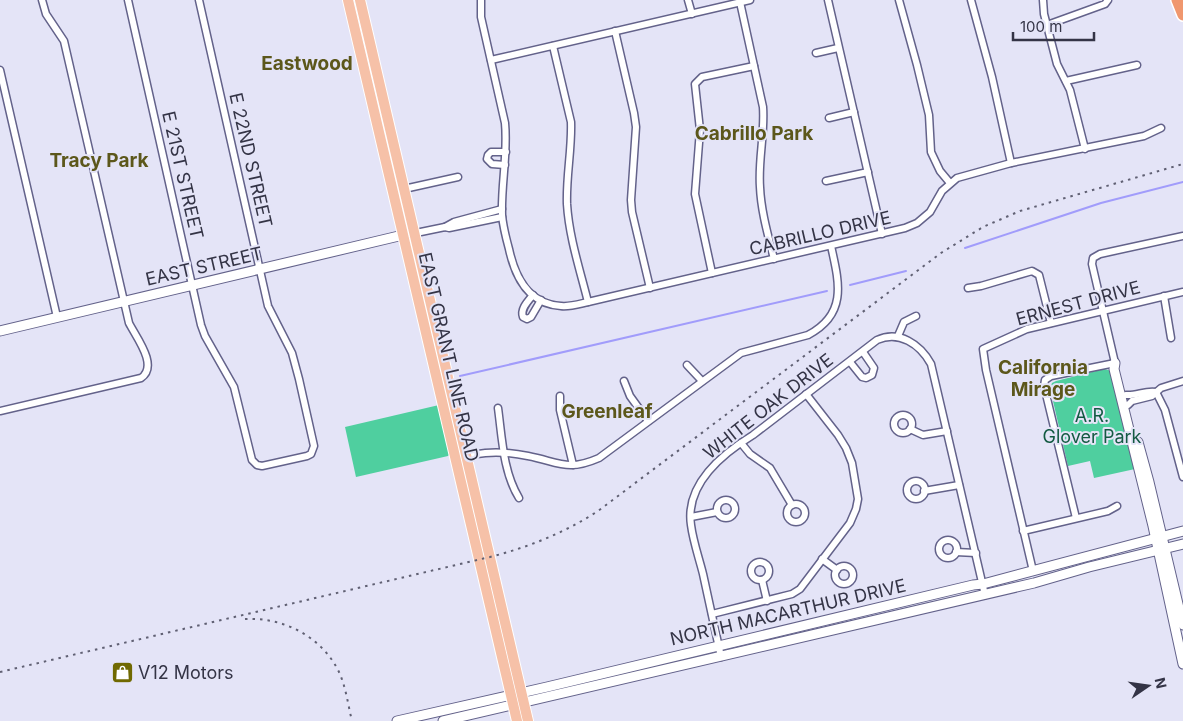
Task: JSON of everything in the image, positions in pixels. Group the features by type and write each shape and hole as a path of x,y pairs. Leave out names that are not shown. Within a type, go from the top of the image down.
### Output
{"highway":[{"path":"1177,0 1183,15"}],"main road":[{"name":"EAST GRANT LINE ROAD","path":"348,0 403,235 461,458 518,699 528,721"},
{"name":"EAST GRANT LINE ROAD","path":"360,0 415,234 461,458"},
{"name":"EAST STREET","path":"0,331 403,235"},
{"path":"1115,362 1119,368 1126,395 1159,537 1183,664"},
{"path":"1115,362 1114,369 1159,537"},
{"name":"NORTH MACARTHUR DRIVE","path":"443,721 719,645 983,584 1183,530"},
{"name":"NORTH MACARTHUR DRIVE","path":"398,721 518,699 722,657 1034,583 1089,567 1183,544"},
{"path":"1161,549 1183,625"},
{"name":"EAST GRANT LINE ROAD","path":"517,721 518,699"}],"street":[{"path":"0,411 141,378 146,374 148,367 145,351 129,323 64,41 46,14 42,0"},
{"name":"E 21ST STREET","path":"128,0 201,325 205,336 234,387 252,460 257,465"},
{"name":"E 22ND STREET","path":"199,0 268,306 292,353 313,440 313,450 307,456 262,466 257,465"},
{"name":"CABRILLO DRIVE","path":"481,0 481,17 505,123 506,152 502,216 515,271 524,286 533,295 552,305 562,306 588,302 906,228 926,217 950,183"},
{"path":"688,0 692,14"},
{"path":"491,60 750,0"},
{"path":"828,0 882,234"},
{"path":"899,0 929,115 930,152 940,171 950,183 957,178 969,174 1011,163 1144,136 1161,128"},
{"path":"971,0 992,77 1011,163"},
{"path":"1042,0 1057,64 1066,81 1077,114 1085,149"},
{"path":"1047,25 1105,4 1108,0"},
{"path":"740,2 763,107 764,121 759,185 774,259"},
{"path":"615,31 636,127 631,200 632,212 650,288"},
{"path":"553,46 571,122 567,201 568,218 588,302"},
{"path":"816,53 838,48"},
{"path":"1066,81 1137,65"},
{"path":"712,273 696,200 700,117 694,90 695,84 702,78 754,66"},
{"path":"0,70 57,318"},
{"path":"829,118 854,112"},
{"path":"505,165 492,164 487,159 491,152 506,152"},
{"path":"826,182 868,172"},
{"path":"404,189 458,177"},
{"path":"445,227 454,222 502,209"},
{"path":"445,227 449,228 502,216"},
{"name":"EAST STREET","path":"403,235 445,227"},
{"path":"1076,518 1044,386 1045,380 1051,376 1115,362 1092,264 1093,258 1100,254 1183,236"},
{"path":"461,458 490,452 505,453 529,456 558,465 573,465 590,462 599,458 741,353 808,335 826,323 834,309 839,292 831,246"},
{"path":"968,288 1032,271 1039,275 1051,323"},
{"name":"ERNEST DRIVE","path":"1024,531 983,349 1027,329 1183,292"},
{"path":"533,295 523,310 523,317 527,319 531,317 541,300"},
{"path":"1164,296 1171,338"},
{"path":"916,316 904,322 898,336 919,348 931,364 985,595"},
{"name":"WHITE OAK DRIVE","path":"722,657 691,525 693,500 698,486 706,473 715,464 877,340 886,336 898,336"},
{"path":"850,362 862,377 866,378 872,375 874,368 862,352"},
{"path":"687,365 702,381"},
{"path":"624,381 630,396 648,421"},
{"path":"1128,404 1132,401 1152,396 1161,388 1183,382"},
{"path":"1126,395 1130,396 1150,391 1156,392"},
{"path":"1156,392 1165,410 1183,478"},
{"path":"712,614 792,594 800,589 853,518 856,509 857,490 852,463 838,435 806,394"},
{"path":"560,396 560,410 573,465"},
{"path":"498,408 513,488 519,498"},
{"path":"910,429 923,435 947,430"},
{"path":"741,443 750,454 770,468 792,505"},
{"path":"924,491 960,485"},
{"path":"1033,571 1024,531 1108,511 1117,506"},
{"path":"691,517 717,512"},
{"path":"956,552 976,553"},
{"path":"822,559 837,570"},
{"path":"762,580 767,601"}],"green space":[{"name":"A.R. Glover Park","path":"1104,369 1112,371 1135,469 1094,478 1090,461 1068,466 1050,388 1052,383 1056,381"},
{"path":"439,405 450,454 448,456 356,477 345,427"}],"waterway":[{"path":"965,248 1101,203 1183,182"},
{"path":"850,285 906,271"},
{"path":"460,376 827,291"}],"railway":[{"path":"0,672 490,557 519,549 546,538 598,511 941,253 983,227 1020,211 1183,164"},
{"path":"245,619 260,619 287,626 312,639 323,649 339,672 352,721"}],"place":[{"name":"V12 Motors","path":"122,672"}],"district":[{"name":"Eastwood","path":"307,63"},
{"name":"Cabrillo Park","path":"754,133"},
{"name":"Tracy Park","path":"99,160"},
{"name":"California Mirage","path":"1043,378"},
{"name":"Greenleaf","path":"607,411"}]}
